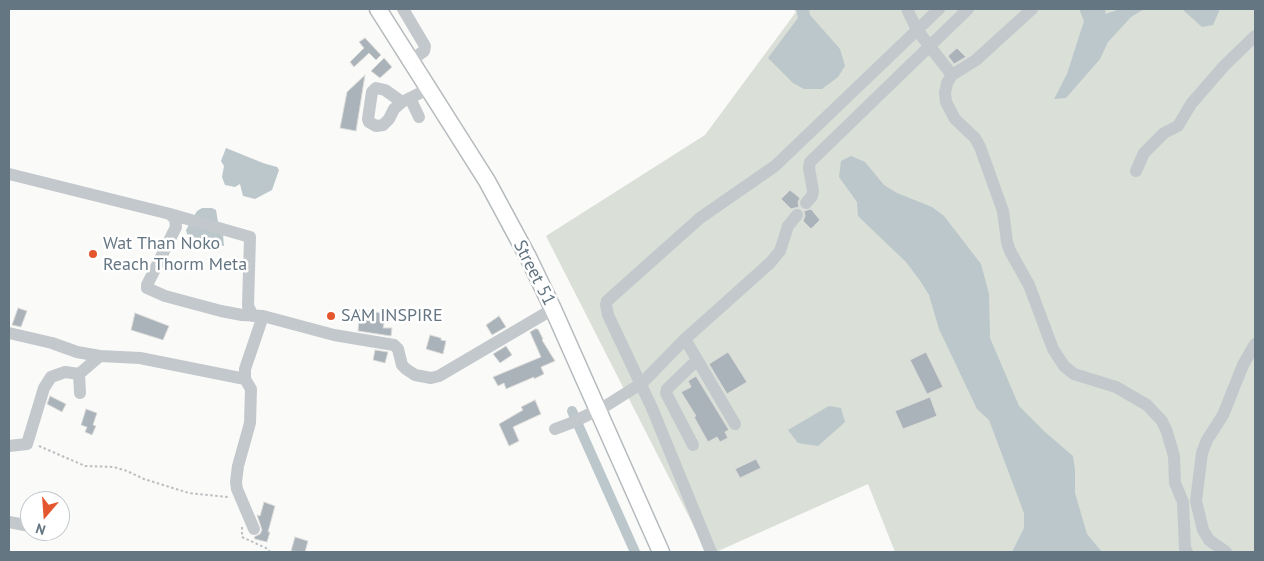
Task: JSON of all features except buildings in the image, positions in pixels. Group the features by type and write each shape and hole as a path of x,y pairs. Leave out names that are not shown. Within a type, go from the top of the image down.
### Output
{"main road":[{"name":"Street 51","path":"394,12 417,55 428,89 487,181 528,257 601,408 661,552"}],"street":[{"path":"711,552 642,383 607,311 606,305 609,298 700,218 775,166 938,9"},
{"path":"806,203 812,196 813,190 809,168 810,162 968,9"},
{"path":"1032,9 976,60 952,75 944,92 949,109 955,120 975,138 980,147 1003,211 1010,251 1029,285 1053,349 1064,366 1074,374 1116,387 1147,405 1162,420 1174,456 1175,483 1182,502 1184,548 1187,552"},
{"path":"909,10 917,30 952,75"},
{"path":"1136,171 1144,153 1164,133 1178,126 1191,104 1224,66 1255,36"},
{"path":"419,117 406,100 428,89"},
{"path":"9,174 170,214 250,237 248,306 258,316"},
{"path":"170,214 175,220 176,227 147,288 165,296 221,311 258,316 334,335 394,345 398,349 402,365 415,375 431,378 439,376 553,309"},
{"path":"555,429 601,408 642,383 685,339 770,262 780,251 788,226 796,215"},
{"path":"254,529 237,489 237,474 250,423 252,399 251,389 245,379 245,369 258,316"},
{"path":"9,333 52,343 77,352 100,356 140,358 245,379"},
{"path":"685,339 735,424"},
{"path":"1226,552 1209,540 1203,530 1196,501 1202,453 1207,440 1223,415 1243,365 1255,344"},
{"path":"9,446 27,444 48,379 65,372 79,374 100,356"},
{"path":"693,445 666,393 667,389 696,360"},
{"path":"79,374 80,393"},
{"path":"1182,502 1196,501"}],"path":[{"path":"27,444 38,445 85,466 114,467 144,479 189,493 229,497 240,496"}],"shaded area":[{"path":"793,9 1255,9 1255,552 895,552 868,484 716,552 707,552 546,236 705,135 796,12"},
{"path":"796,9 809,9 810,15 840,49 845,66 838,77 822,89 804,89 793,83 768,58 798,18"},
{"path":"1079,9 1106,9 1105,14 1117,9 1144,9 1131,17 1108,42 1100,59 1066,98 1054,99 1067,74 1084,21"},
{"path":"1182,9 1220,9 1213,25 1202,27"},
{"path":"226,148 277,167 279,170 272,190 255,199 243,196 240,184 235,187 225,185 222,177 224,166 221,161"},
{"path":"851,156 865,162 884,185 897,193 932,207 944,216 981,264 989,294 990,338 1019,406 1073,456 1075,493 1087,534 1102,552 1012,552 1024,528 1024,513 989,420 977,409 939,329 929,295 921,282 906,262 858,216 857,202 839,177 841,161"},
{"path":"202,208 216,210 219,228 223,234 224,246 205,242 187,234 186,230 197,211"},
{"path":"829,406 841,408 845,422 818,446 798,443 788,430"}],"waterway":[{"path":"572,411 635,552"}],"place":[{"name":"Wat Than Noko Reach Thorm Meta","path":"93,254"},
{"name":"SAM INSPIRE","path":"331,316"}]}
